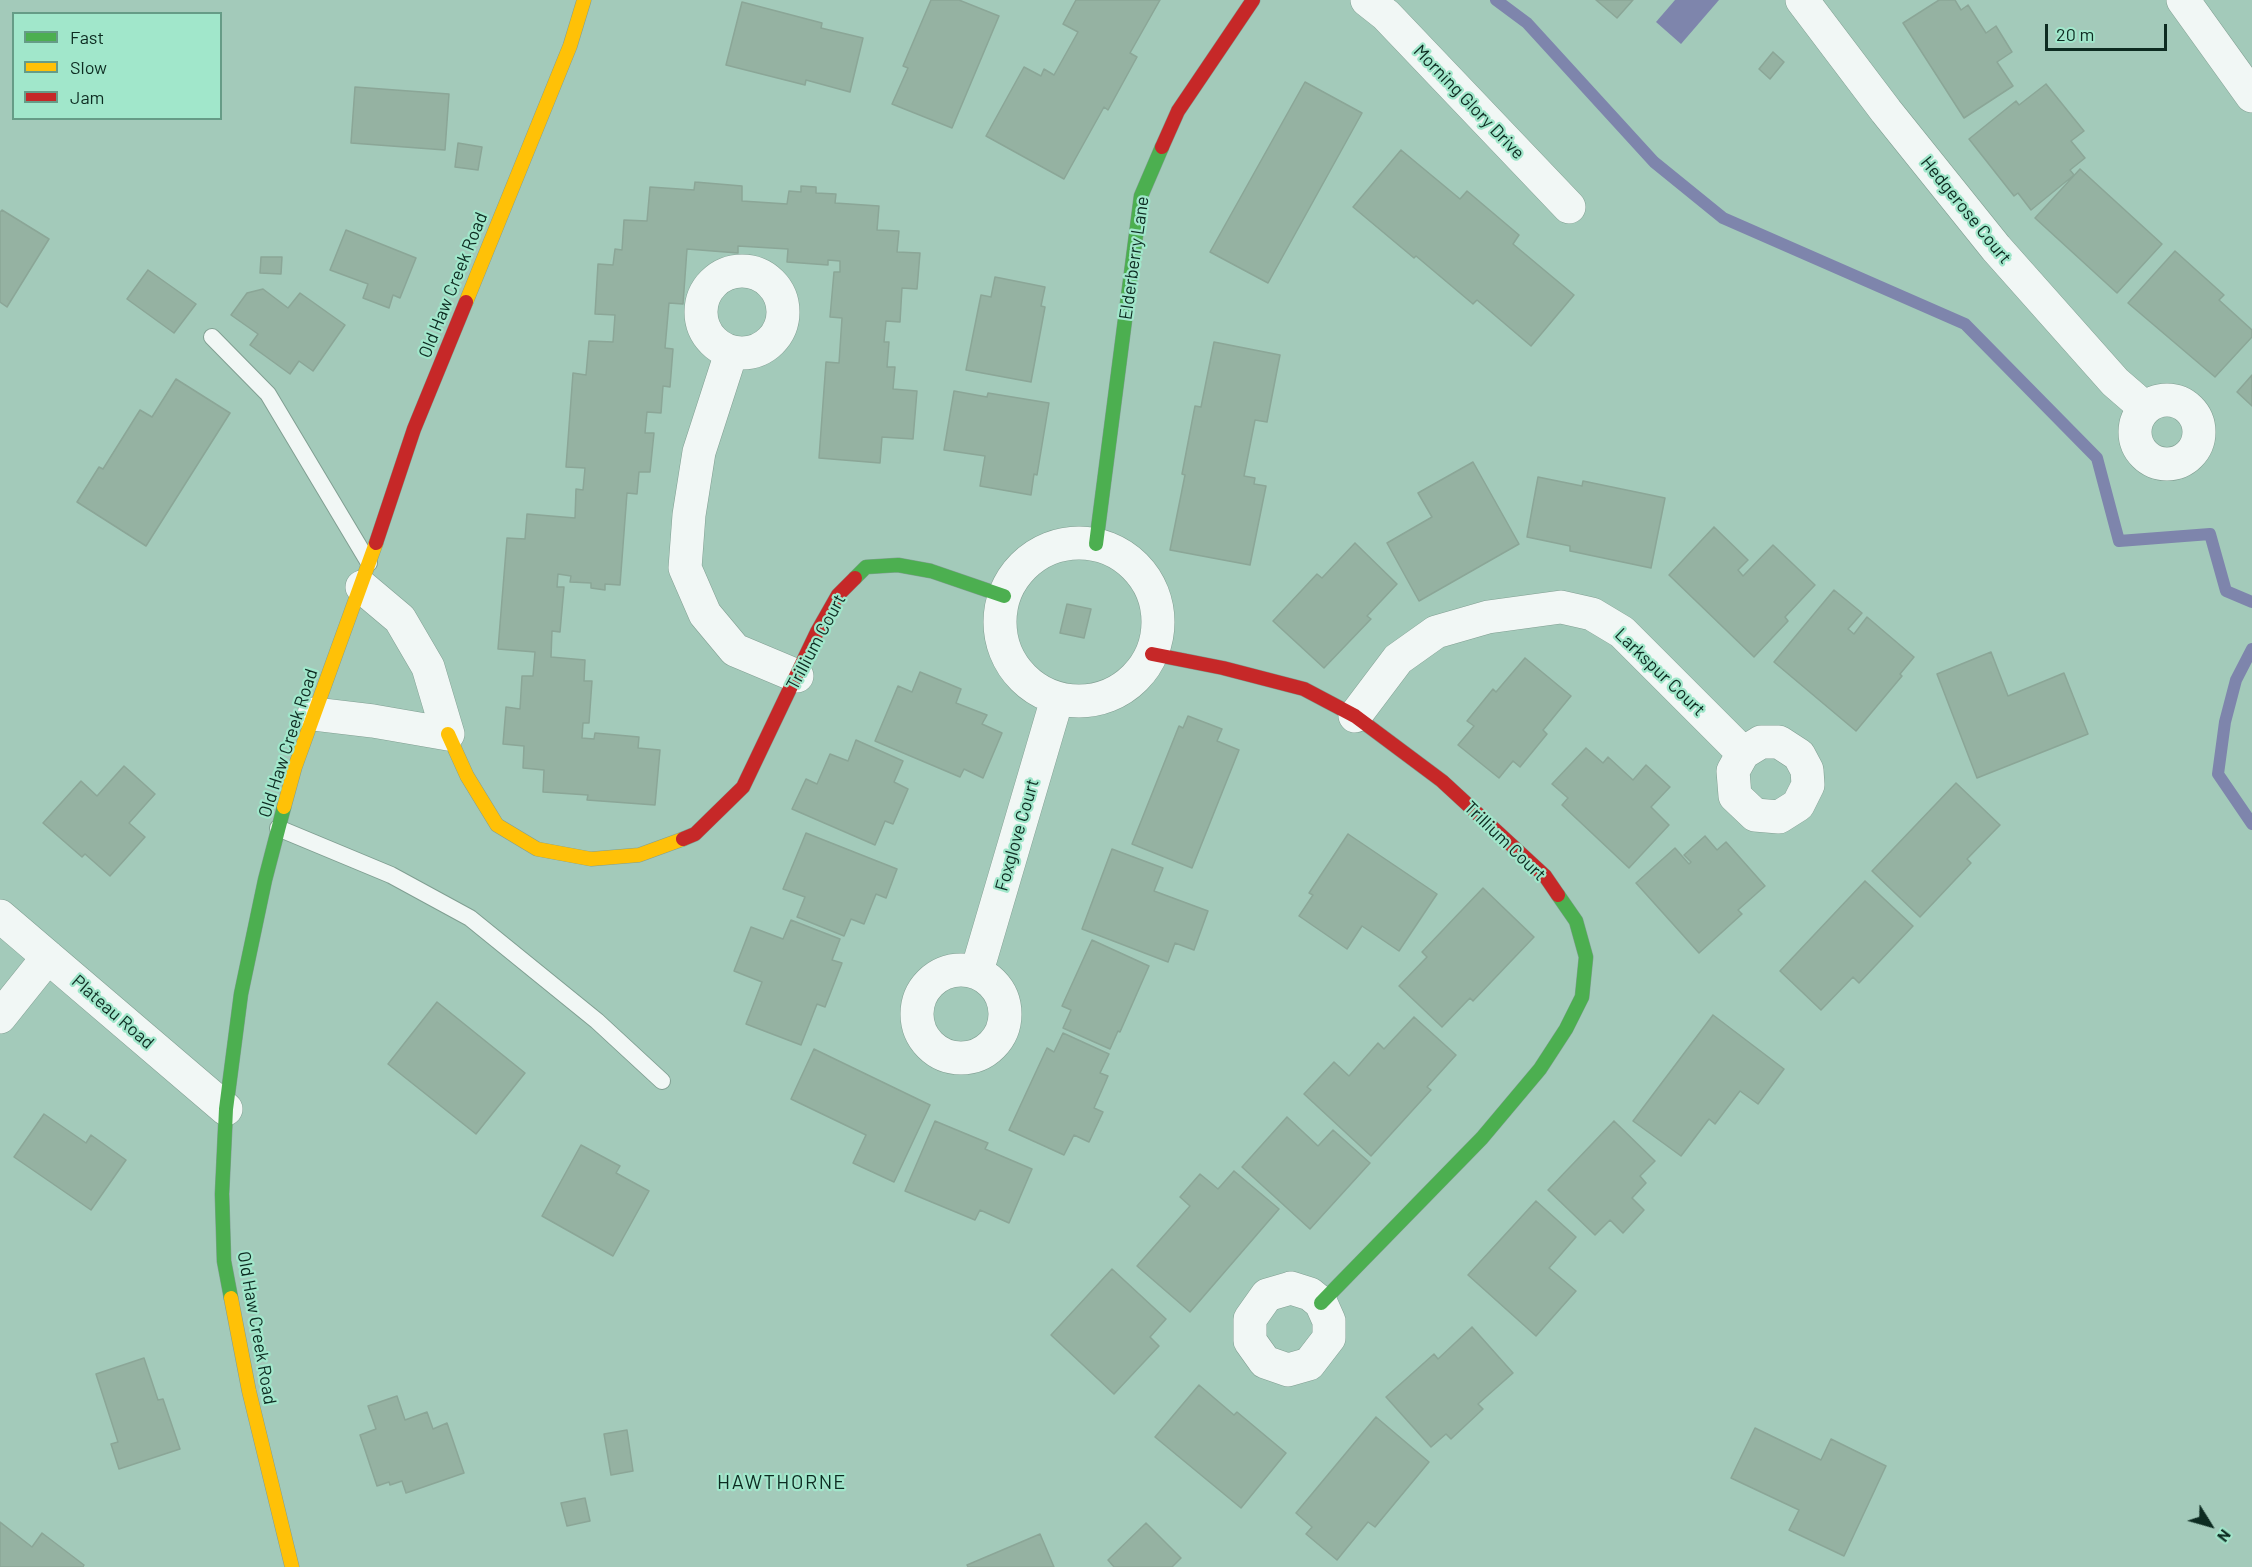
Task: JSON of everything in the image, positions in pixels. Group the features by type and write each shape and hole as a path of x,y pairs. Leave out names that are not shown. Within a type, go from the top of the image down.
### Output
{"street":[{"name":"Old Haw Creek Road","path":"292,1567 249,1391 224,1261 222,1194 226,1109 241,994 265,880 295,767 366,575 414,429 570,46 584,0"},
{"name":"Elderberry Lane","path":"1096,544 1141,196 1178,111 1253,0"},
{"name":"Morning Glory Drive","path":"1367,0 1386,15 1569,207"},
{"name":"Hedgerose Court","path":"1802,0 1886,111 1996,248 2115,382 2145,408"},
{"path":"2182,0 2252,96"},
{"path":"731,353 699,452 689,515 685,568 705,614 735,650 797,676"},
{"path":"1067,543 1096,544 1118,552 1137,567 1150,586 1158,608 1158,632 1152,654 1136,678 1113,694 1086,701 1057,699 1034,688 1015,670 1003,647 999,622 1004,596 1018,571 1040,552 1067,543"},
{"name":"Trillium Court","path":"448,735 467,776 497,825 537,849 591,859 639,855 694,834 743,787 762,743 817,632 838,595 866,567 898,565 931,571 1004,596"},
{"path":"314,714 373,721 448,735 428,667 400,619 366,575"},
{"name":"Larkspur Court","path":"1355,716 1398,659 1436,632 1488,616 1561,607 1593,614 1622,632 1743,753"},
{"name":"Trillium Court","path":"1152,654 1222,668 1304,689 1355,716 1442,781 1545,876 1576,921 1586,957 1582,997 1566,1029 1540,1069 1482,1138 1322,1303"},
{"name":"Foxglove Court","path":"977,971 1057,699"},
{"name":"Plateau Road","path":"0,916 226,1109"},
{"path":"0,1017 48,957"}],"lane":[{"path":"212,337 268,394 366,575"},
{"path":"278,828 391,875 470,918 597,1021 662,1081"}],"water":[{"path":"1675,0 1719,0 1681,44 1656,22"}],"building":[{"path":"931,0 959,0 999,16 952,128 892,104 908,68 903,66"},
{"path":"1076,0 1160,0 1130,53 1137,57 1108,110 1104,107 1064,179 986,136 1024,67 1041,76 1044,69 1054,75 1078,32 1063,24"},
{"path":"1596,0 1633,0 1617,18"},
{"path":"1939,0 1955,0 1961,10 1968,5 1986,33 1996,26 2012,52 1997,62 2013,86 1964,118 1903,23"},
{"path":"742,2 822,23 821,28 863,38 850,92 806,80 805,85 726,65"},
{"path":"1773,52 1784,62 1770,79 1759,69"},
{"path":"1305,82 1362,113 1268,283 1210,252"},
{"path":"2046,84 2084,131 2071,141 2085,158 2070,170 2074,175 2031,210 2018,193 2014,196 1969,139 2016,101 2019,105"},
{"path":"355,87 449,94 445,150 351,143"},
{"path":"458,143 482,147 478,170 455,167"},
{"path":"1401,150 1460,199 1467,191 1519,235 1513,244 1574,295 1531,346 1477,300 1473,304 1353,207"},
{"path":"2080,169 2162,244 2117,293 2035,218"},
{"path":"695,182 742,186 742,201 787,204 789,191 801,192 801,186 816,187 816,193 836,194 835,203 879,206 877,230 899,231 897,252 920,253 917,289 902,288 900,322 886,321 884,342 889,342 887,367 895,367 893,389 917,391 913,439 882,437 880,463 819,458 826,362 839,363 842,318 830,317 834,272 840,272 840,261 828,260 828,265 787,262 788,249 738,246 738,253 687,249 683,304 669,303 665,348 673,349 670,387 663,386 661,413 647,412 645,433 654,433 650,472 639,472 637,494 627,493 620,585 605,584 605,590 591,588 591,583 570,582 571,576 558,574 557,587 564,587 560,632 552,631 551,657 585,660 584,681 592,681 589,723 583,723 582,738 594,739 595,733 639,737 638,748 660,750 655,805 587,800 588,795 543,792 544,770 523,768 524,746 503,744 506,707 520,709 522,676 533,676 535,652 498,649 507,538 525,539 527,514 575,518 576,489 583,490 585,468 566,467 573,373 586,375 589,341 613,342 615,315 595,314 598,264 613,265 615,249 622,250 624,220 647,221 650,187 694,190"},
{"path":"2,210 49,239 7,307 0,302 0,212"},
{"path":"346,230 416,258 400,298 393,295 389,308 363,298 368,284 330,270"},
{"path":"2175,251 2224,295 2219,300 2252,330 2252,337 2215,377 2128,303"},
{"path":"261,257 282,257 281,274 260,273"},
{"path":"148,270 196,304 174,333 127,299"},
{"path":"995,277 1045,287 1041,306 1045,307 1031,382 966,370 981,295 991,297"},
{"path":"263,289 288,308 300,293 345,325 313,371 299,361 290,374 250,345 258,334 231,315 247,293"},
{"path":"1214,342 1280,355 1267,422 1255,420 1244,476 1255,478 1254,484 1266,486 1250,565 1170,550 1185,475 1182,474 1195,406 1201,407"},
{"path":"2252,375 2252,406 2237,392"},
{"path":"176,379 230,413 146,546 77,502 99,467 103,469 140,410 152,417"},
{"path":"954,391 987,397 988,393 1049,403 1037,475 1034,474 1031,495 980,486 985,456 944,450"},
{"path":"1473,462 1519,544 1419,601 1387,543 1432,517 1418,493"},
{"path":"1538,477 1582,486 1583,481 1665,498 1651,568 1570,551 1570,546 1527,537"},
{"path":"1714,527 1748,560 1738,570 1743,576 1773,545 1815,585 1785,617 1788,621 1754,657 1669,575"},
{"path":"1355,543 1397,584 1367,616 1371,619 1324,668 1273,621 1317,574 1322,578"},
{"path":"1834,590 1862,613 1848,629 1854,634 1867,617 1914,657 1900,674 1902,676 1856,731 1774,662"},
{"path":"1067,604 1091,609 1084,638 1060,633"},
{"path":"1991,652 2008,696 2064,673 2088,734 1977,778 1937,674"},
{"path":"1525,658 1571,696 1543,730 1547,734 1520,767 1513,761 1499,778 1458,745 1474,726 1467,721 1493,689 1496,692"},
{"path":"920,672 961,689 956,703 987,715 982,724 1002,733 983,778 964,769 960,777 875,741 898,686 912,692"},
{"path":"1188,716 1222,729 1217,741 1239,750 1192,868 1132,844 1179,726 1183,728"},
{"path":"856,740 903,761 894,782 908,789 893,824 885,821 875,845 792,809 806,779 817,784 830,754 848,761"},
{"path":"1586,748 1603,763 1608,757 1633,780 1646,765 1670,787 1651,807 1669,825 1629,868 1562,805 1568,798 1552,784"},
{"path":"124,766 155,794 129,823 145,837 110,876 85,854 82,857 43,823 81,781 97,796"},
{"path":"1956,783 2000,825 1967,859 1971,863 1920,917 1872,871"},
{"path":"806,833 897,869 886,898 876,894 864,924 851,919 844,936 797,917 805,897 783,889"},
{"path":"1348,834 1437,894 1399,951 1362,926 1347,949 1299,916 1313,895 1309,893"},
{"path":"1705,836 1717,850 1726,842 1765,886 1738,910 1742,914 1699,953 1636,883 1675,848 1689,864 1691,862 1684,855"},
{"path":"1112,849 1163,868 1154,891 1208,911 1194,950 1175,943 1168,962 1082,929"},
{"path":"1865,881 1913,926 1859,983 1853,977 1821,1010 1780,971"},
{"path":"1483,888 1534,937 1473,1001 1470,998 1442,1027 1399,986 1427,957 1422,952"},
{"path":"791,920 840,939 832,960 842,963 825,1007 817,1004 801,1045 746,1024 762,982 734,971 751,927 783,939"},
{"path":"1092,940 1149,966 1120,1032 1118,1031 1110,1049 1063,1028 1071,1010 1062,1006"},
{"path":"437,1002 525,1073 476,1134 388,1064"},
{"path":"1713,1015 1784,1069 1758,1104 1740,1091 1715,1124 1709,1119 1681,1156 1633,1121"},
{"path":"1414,1017 1456,1055 1427,1087 1431,1090 1371,1156 1304,1094 1334,1062 1349,1076 1378,1043 1384,1049"},
{"path":"1063,1033 1109,1054 1100,1073 1108,1076 1094,1108 1103,1112 1089,1142 1074,1135 1064,1155 1009,1130 1047,1048 1054,1052"},
{"path":"814,1049 930,1105 894,1182 853,1163 866,1135 791,1099"},
{"path":"44,1114 86,1143 91,1135 126,1160 91,1210 14,1157"},
{"path":"1287,1117 1318,1146 1333,1130 1370,1163 1310,1229 1242,1167"},
{"path":"935,1121 988,1143 985,1149 1032,1169 1009,1223 980,1210 975,1220 905,1191"},
{"path":"1614,1121 1655,1161 1640,1176 1646,1183 1632,1198 1644,1210 1623,1233 1610,1220 1595,1235 1548,1190"},
{"path":"581,1145 620,1166 616,1173 649,1191 613,1256 542,1216"},
{"path":"1234,1171 1279,1209 1190,1312 1137,1266 1190,1206 1180,1197 1200,1174 1218,1189"},
{"path":"1536,1201 1576,1237 1549,1268 1576,1291 1536,1336 1468,1275"},
{"path":"1112,1269 1166,1319 1150,1337 1159,1346 1114,1394 1051,1335"},
{"path":"1472,1327 1513,1373 1478,1404 1483,1409 1451,1439 1446,1434 1431,1447 1386,1397 1434,1354 1438,1359"},
{"path":"144,1358 158,1400 163,1399 180,1449 119,1469 111,1444 118,1442 96,1374"},
{"path":"1199,1385 1234,1415 1237,1412 1286,1453 1241,1508 1155,1437"},
{"path":"397,1396 405,1420 427,1412 433,1429 447,1423 464,1473 406,1493 402,1481 377,1486 360,1435 376,1429 368,1406"},
{"path":"1376,1417 1429,1462 1375,1527 1368,1522 1337,1560 1306,1534 1312,1527 1296,1513"},
{"path":"1755,1428 1821,1460 1831,1439 1886,1466 1844,1556 1789,1530 1799,1510 1731,1478"},
{"path":"627,1430 633,1471 611,1475 604,1434"},
{"path":"585,1498 590,1521 567,1526 561,1503"},
{"path":"0,1522 32,1547 42,1533 84,1565 83,1567 0,1567"},
{"path":"1146,1523 1181,1558 1172,1567 1114,1567 1108,1560"},
{"path":"1040,1534 1054,1567 968,1567 967,1565"}],"waterway":[{"path":"1496,0 1527,23 1654,162 1723,218 1965,324 2097,458 2119,541 2210,534 2226,591 2252,602"},
{"path":"2252,649 2236,680 2225,722 2218,774 2252,824"}],"traffic: fast":[{"path":"1096,544 1141,196 1162,147"},
{"path":"855,578 866,567 898,565 931,571 1004,596"},
{"path":"231,1298 224,1261 222,1194 226,1109 241,994 265,880 284,807"},
{"path":"1321,1303 1482,1138 1540,1069 1566,1029 1582,997 1586,957 1576,921 1558,895"}],"traffic: slow":[{"path":"466,302 570,46 584,0"},
{"path":"284,807 295,767 376,543"},
{"path":"448,734 467,776 497,825 537,849 591,859 639,855 683,839"},
{"path":"231,1298 249,1391 292,1567"}],"traffic: jam":[{"path":"1162,147 1178,111 1253,0"},
{"path":"376,543 414,429 466,302"},
{"path":"683,839 695,834 743,787 817,632 838,595 855,578"},
{"path":"1152,654 1223,668 1304,689 1355,716 1442,781 1545,876 1558,895"}],"district":[{"name":"HAWTHORNE","path":"782,1482"}]}
